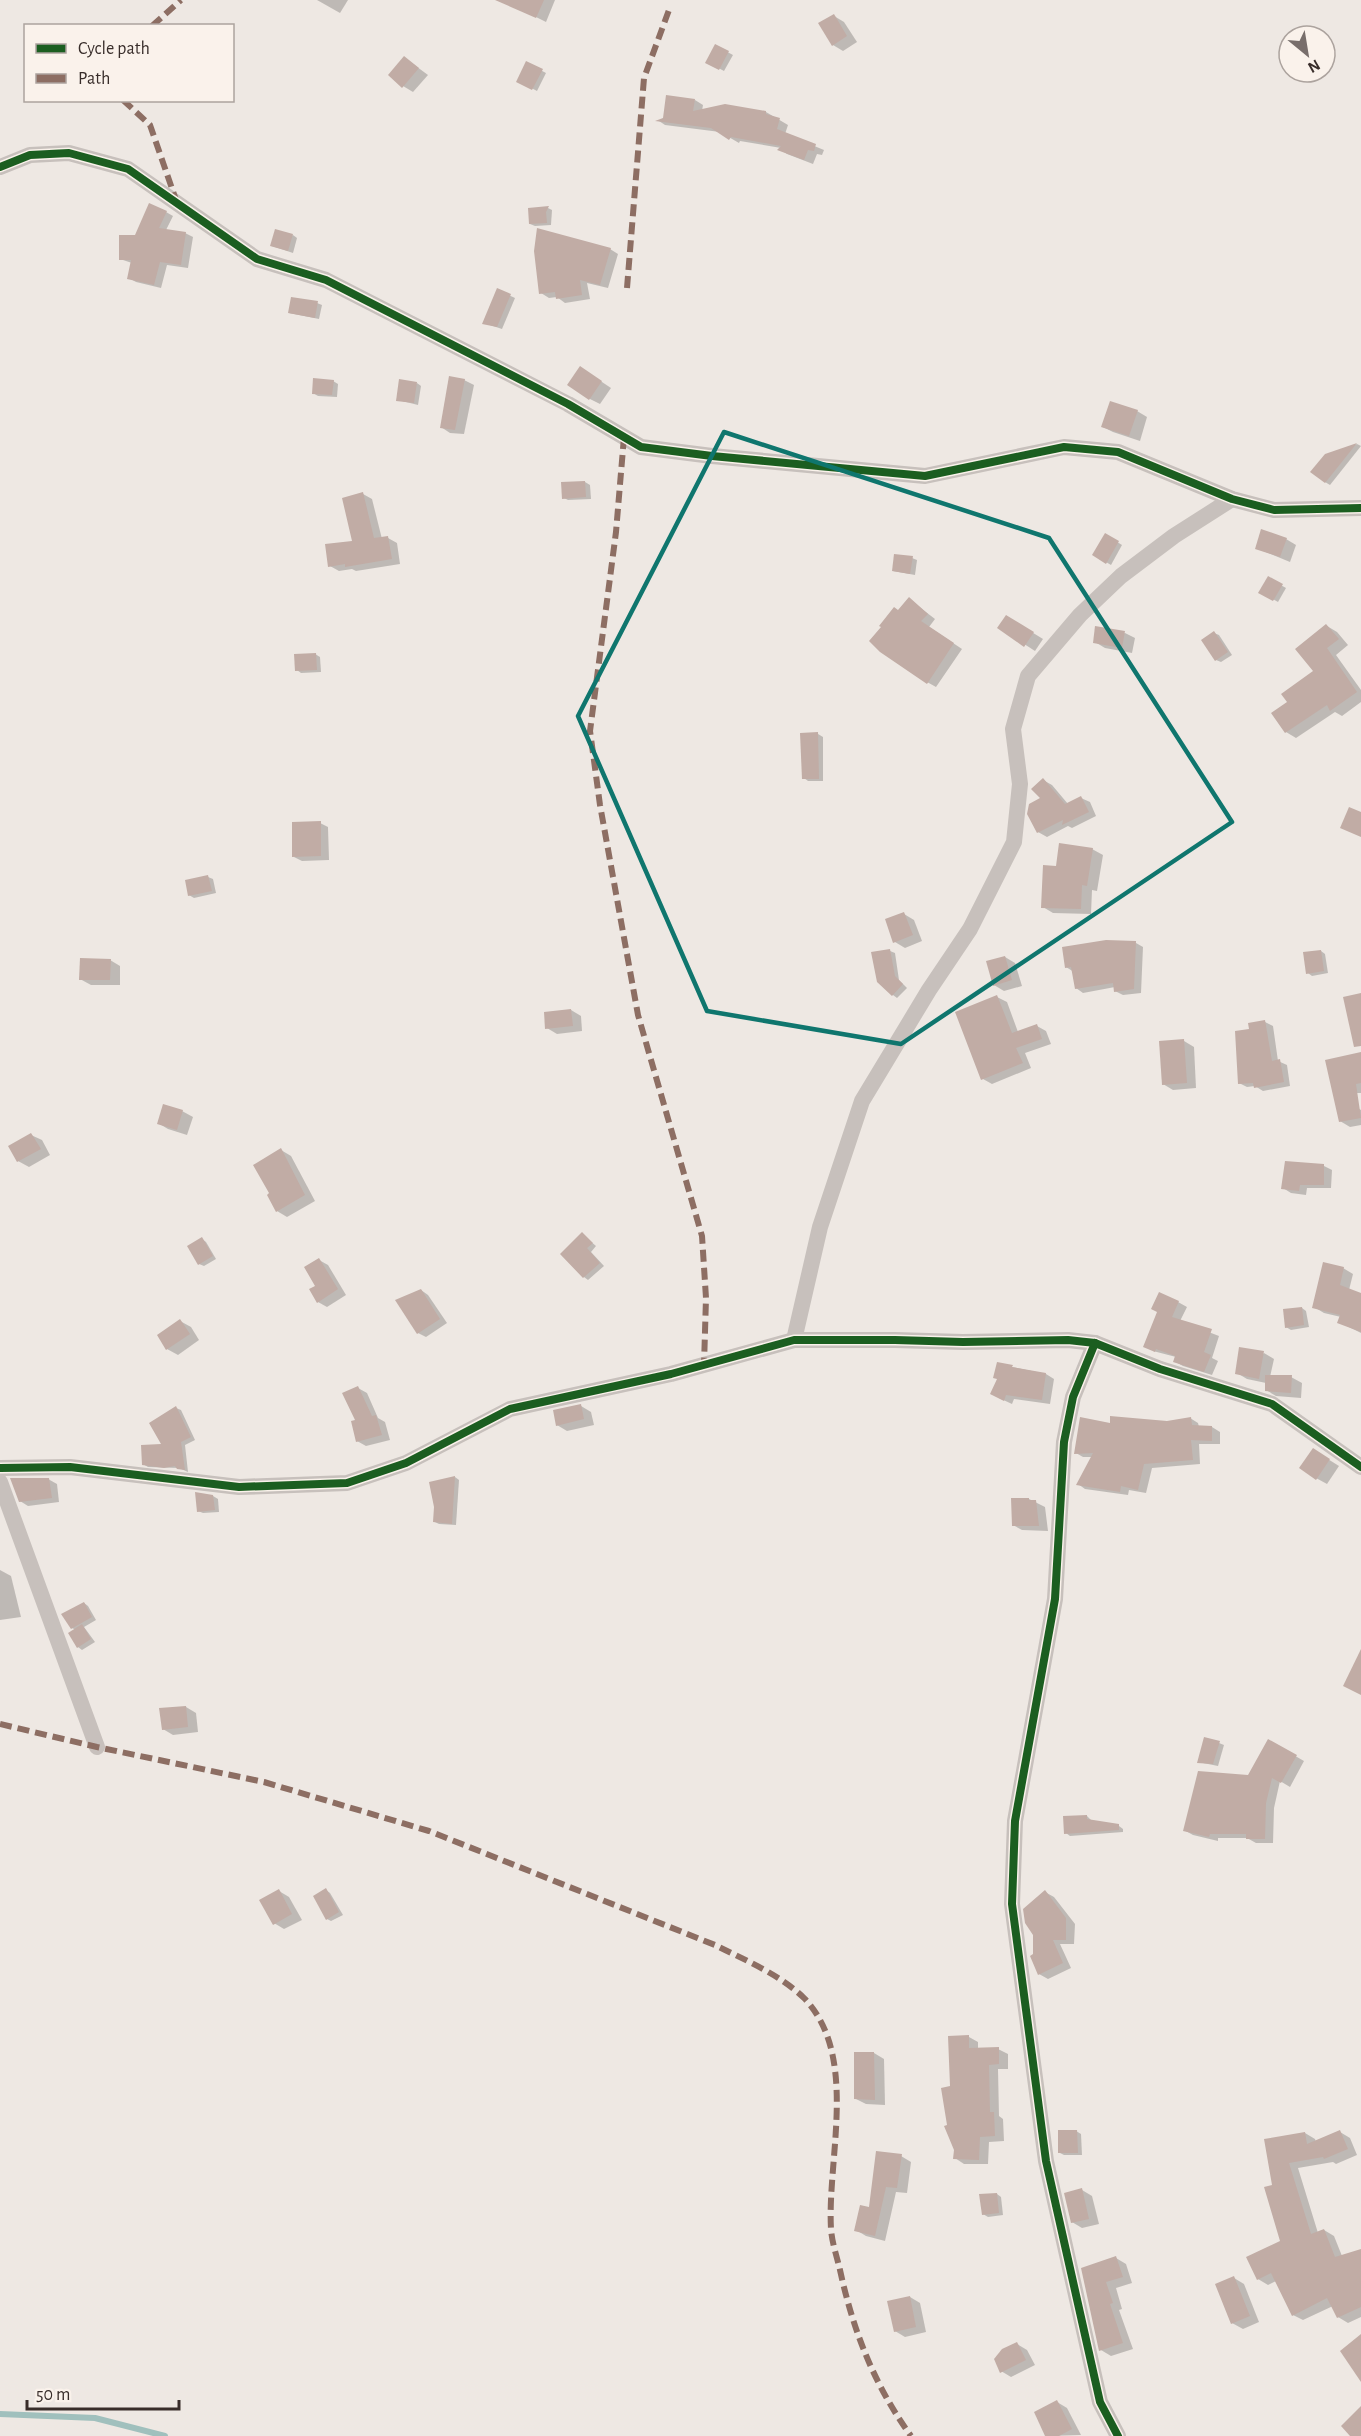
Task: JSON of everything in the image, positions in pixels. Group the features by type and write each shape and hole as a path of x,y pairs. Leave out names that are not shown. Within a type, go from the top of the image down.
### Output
{"street":[{"path":"0,167 30,155 69,153 128,169 257,259 326,280 568,404 641,447 925,476 1064,447 1118,452 1232,499 1274,510 1361,508"},
{"path":"794,1340 819,1227 862,1101 929,990 970,929 1014,842 1020,784 1013,729 1028,676 1080,615 1121,576 1174,536 1232,499"},
{"path":"0,1468 70,1467 239,1487 347,1483 406,1463 510,1409 670,1374 794,1340 963,1342 1068,1340 1095,1343 1160,1369 1272,1404 1361,1467"},
{"path":"1095,1343 1073,1397 1064,1442 1055,1599 1015,1821 1012,1904 1046,2161 1100,2402 1118,2436"},
{"path":"0,1482 97,1747"}],"highlighted area":[{"path":"724,432 1049,538 1232,822 901,1044 707,1011 578,716"}],"building":[{"path":"495,0 544,0 536,18"},
{"path":"834,14 847,36 832,46 818,23"},
{"path":"715,44 729,51 719,70 705,63"},
{"path":"404,56 419,68 402,88 388,75"},
{"path":"526,61 543,69 532,90 516,82"},
{"path":"666,95 695,99 693,111 725,104 766,111 766,114 780,118 777,129 816,144 814,151 808,150 804,160 777,150 781,146 731,137 729,140 711,128 655,121 663,118"},
{"path":"149,203 167,211 159,228 186,232 181,265 160,262 154,285 127,279 131,260 119,260 119,235 135,235"},
{"path":"549,206 546,212 547,223 529,224 528,208"},
{"path":"537,228 611,248 600,285 580,280 582,295 556,299 555,292 539,294 534,251"},
{"path":"275,229 293,234 288,251 270,246"},
{"path":"497,288 511,294 497,327 482,324"},
{"path":"291,297 318,301 315,318 288,313"},
{"path":"580,366 602,381 589,400 567,385"},
{"path":"449,376 465,379 455,430 440,428"},
{"path":"313,378 334,380 332,395 312,394"},
{"path":"399,379 417,382 414,403 396,401"},
{"path":"1110,401 1138,410 1129,436 1101,427"},
{"path":"1357,443 1325,483 1310,472 1325,454"},
{"path":"585,481 586,497 562,499 561,482"},
{"path":"363,492 374,538 388,536 392,559 345,567 345,564 328,567 325,544 352,541 342,498"},
{"path":"1261,529 1287,538 1280,557 1255,549"},
{"path":"1105,533 1119,541 1106,564 1092,555"},
{"path":"894,554 913,556 910,574 892,571"},
{"path":"1268,576 1283,584 1273,601 1258,593"},
{"path":"909,597 928,614 921,621 954,643 927,684 880,652 869,641 894,607 898,610"},
{"path":"1006,615 1034,632 1024,647 997,628"},
{"path":"1326,624 1339,639 1327,648 1357,692 1330,711 1327,705 1285,733 1271,713 1287,702 1281,694 1313,671 1295,649"},
{"path":"1095,626 1125,631 1122,648 1093,643"},
{"path":"1214,631 1228,652 1215,661 1201,640"},
{"path":"316,653 317,670 295,671 294,654"},
{"path":"818,732 819,779 802,779 800,733"},
{"path":"1043,778 1065,804 1081,796 1089,812 1062,825 1063,820 1037,833 1027,814 1029,804 1040,798 1031,789"},
{"path":"1349,807 1361,812 1361,837 1340,828"},
{"path":"321,821 321,856 292,857 292,822"},
{"path":"1059,843 1093,848 1087,886 1082,885 1081,909 1041,908 1043,865 1056,866"},
{"path":"208,875 212,891 188,896 185,880"},
{"path":"904,912 913,935 893,943 885,919"},
{"path":"1106,940 1136,941 1134,989 1114,992 1113,983 1075,989 1071,967 1065,968 1062,947"},
{"path":"890,949 895,976 903,984 892,996 877,982 871,952"},
{"path":"1321,950 1324,971 1306,974 1303,952"},
{"path":"1005,956 1012,980 993,986 986,961"},
{"path":"80,958 111,959 110,980 79,980"},
{"path":"1361,993 1361,1046 1354,1047 1343,997"},
{"path":"997,995 1012,1033 1037,1024 1042,1039 1016,1048 1023,1063 981,1080 955,1012"},
{"path":"571,1009 573,1026 545,1029 544,1012"},
{"path":"1265,1020 1272,1061 1280,1059 1284,1082 1254,1088 1253,1083 1238,1084 1235,1031 1249,1029 1248,1023"},
{"path":"1184,1039 1187,1083 1162,1085 1159,1041"},
{"path":"1361,1052 1361,1083 1356,1084 1361,1118 1339,1122 1325,1060"},
{"path":"163,1104 183,1110 177,1130 157,1124"},
{"path":"31,1133 41,1149 17,1162 8,1146"},
{"path":"281,1148 305,1195 276,1212 267,1195 269,1193 253,1165"},
{"path":"1285,1161 1324,1164 1324,1185 1300,1185 1299,1191 1281,1189"},
{"path":"582,1232 593,1243 587,1248 600,1263 583,1278 560,1254"},
{"path":"202,1237 213,1256 198,1265 187,1246"},
{"path":"319,1258 338,1289 317,1303 309,1289 315,1286 304,1267"},
{"path":"1323,1262 1344,1267 1340,1285 1361,1293 1361,1332 1337,1323 1340,1315 1312,1308"},
{"path":"421,1289 440,1319 417,1334 395,1300"},
{"path":"1159,1292 1179,1301 1172,1317 1212,1329 1204,1352 1211,1355 1204,1372 1173,1362 1175,1356 1143,1347 1157,1312 1151,1309"},
{"path":"1302,1307 1304,1325 1285,1328 1283,1309"},
{"path":"180,1319 190,1334 166,1350 157,1335"},
{"path":"1239,1347 1264,1351 1259,1379 1235,1374"},
{"path":"997,1362 1046,1373 1042,1400 1006,1395 1004,1401 990,1394 997,1379 993,1378"},
{"path":"1265,1375 1292,1375 1291,1393 1265,1391"},
{"path":"358,1386 372,1416 376,1415 382,1435 356,1442 351,1421 355,1420 342,1393"},
{"path":"581,1404 584,1419 556,1426 553,1410"},
{"path":"176,1406 191,1437 181,1442 185,1470 177,1469 175,1466 164,1468 142,1465 141,1445 161,1444 149,1423"},
{"path":"1110,1416 1167,1421 1191,1417 1192,1425 1212,1426 1212,1441 1191,1440 1193,1460 1144,1464 1138,1490 1121,1486 1120,1492 1076,1485 1093,1453 1074,1454 1080,1417 1110,1423"},
{"path":"1313,1448 1330,1459 1316,1480 1299,1468"},
{"path":"455,1476 452,1524 433,1522 434,1507 429,1482"},
{"path":"10,1478 49,1478 52,1498 19,1502"},
{"path":"195,1492 213,1495 215,1510 197,1512"},
{"path":"1011,1498 1036,1500 1039,1526 1012,1526"},
{"path":"84,1602 92,1617 71,1629 61,1614"},
{"path":"82,1624 91,1639 77,1648 68,1633"},
{"path":"1361,1649 1361,1695 1343,1686"},
{"path":"186,1706 188,1727 162,1730 159,1708"},
{"path":"1204,1737 1220,1741 1213,1764 1197,1763"},
{"path":"1268,1739 1297,1755 1281,1783 1272,1778 1266,1803 1265,1839 1246,1839 1246,1834 1210,1834 1209,1837 1183,1831 1198,1771 1248,1775"},
{"path":"1087,1815 1087,1819 1119,1824 1119,1830 1064,1834 1063,1816"},
{"path":"326,1888 339,1912 326,1920 313,1896"},
{"path":"279,1889 292,1914 273,1925 259,1900"},
{"path":"1045,1890 1066,1918 1066,1940 1053,1940 1063,1963 1038,1975 1030,1956 1033,1954 1033,1935 1025,1923 1023,1909"},
{"path":"969,2035 969,2048 999,2047 999,2064 989,2065 990,2112 994,2112 995,2136 980,2137 979,2160 953,2159 954,2150 944,2126 947,2125 941,2088 950,2086 948,2036"},
{"path":"854,2052 874,2052 875,2100 854,2099"},
{"path":"1058,2130 1077,2130 1078,2153 1058,2153"},
{"path":"1340,2130 1348,2149 1324,2159 1323,2157 1289,2163 1311,2234 1324,2229 1335,2257 1361,2249 1361,2307 1337,2318 1327,2298 1292,2316 1271,2273 1257,2280 1246,2257 1280,2241 1264,2187 1272,2185 1264,2139 1305,2132 1307,2144"},
{"path":"876,2151 902,2154 897,2188 886,2187 875,2236 854,2231 860,2205 869,2207"},
{"path":"1082,2188 1089,2219 1071,2223 1064,2193"},
{"path":"997,2193 999,2213 982,2215 979,2194"},
{"path":"1116,2256 1123,2277 1106,2282 1113,2303 1110,2304 1123,2343 1099,2351 1081,2268"},
{"path":"1234,2276 1250,2316 1231,2324 1215,2284"},
{"path":"910,2296 916,2327 894,2332 887,2301"},
{"path":"1361,2334 1361,2382 1340,2351"},
{"path":"1017,2342 1026,2360 1000,2373 994,2359 1002,2349"},
{"path":"1057,2400 1072,2429 1059,2436 1045,2436 1034,2412"},
{"path":"1361,2406 1361,2436 1350,2436 1341,2426"}],"waterway":[{"path":"0,2414 95,2418 165,2436"}],"marked path":[{"path":"154,24 181,0"},
{"path":"627,288 644,78 669,10"},
{"path":"125,102 150,125 177,203"},
{"path":"624,437 616,532 590,731 600,805 638,1015 702,1236 706,1298 704,1365"},
{"path":"0,1724 264,1782 429,1831 715,1945 762,1969 795,1990 805,1999 821,2023 831,2049 836,2079 837,2109 831,2229 845,2292 866,2356 886,2397 911,2436"}],"cycle path":[{"path":"0,167 30,155 69,153 128,169 257,259 326,280 568,404 641,447 925,476 1064,447 1118,452 1232,499 1274,510 1361,508"},
{"path":"0,1468 70,1467 239,1487 347,1483 406,1463 510,1409 671,1374 794,1340 963,1342 1068,1340 1095,1343 1160,1369 1272,1404 1361,1467"},
{"path":"1095,1343 1073,1397 1064,1442 1055,1599 1015,1821 1012,1904 1046,2161 1100,2402 1118,2436"}]}
